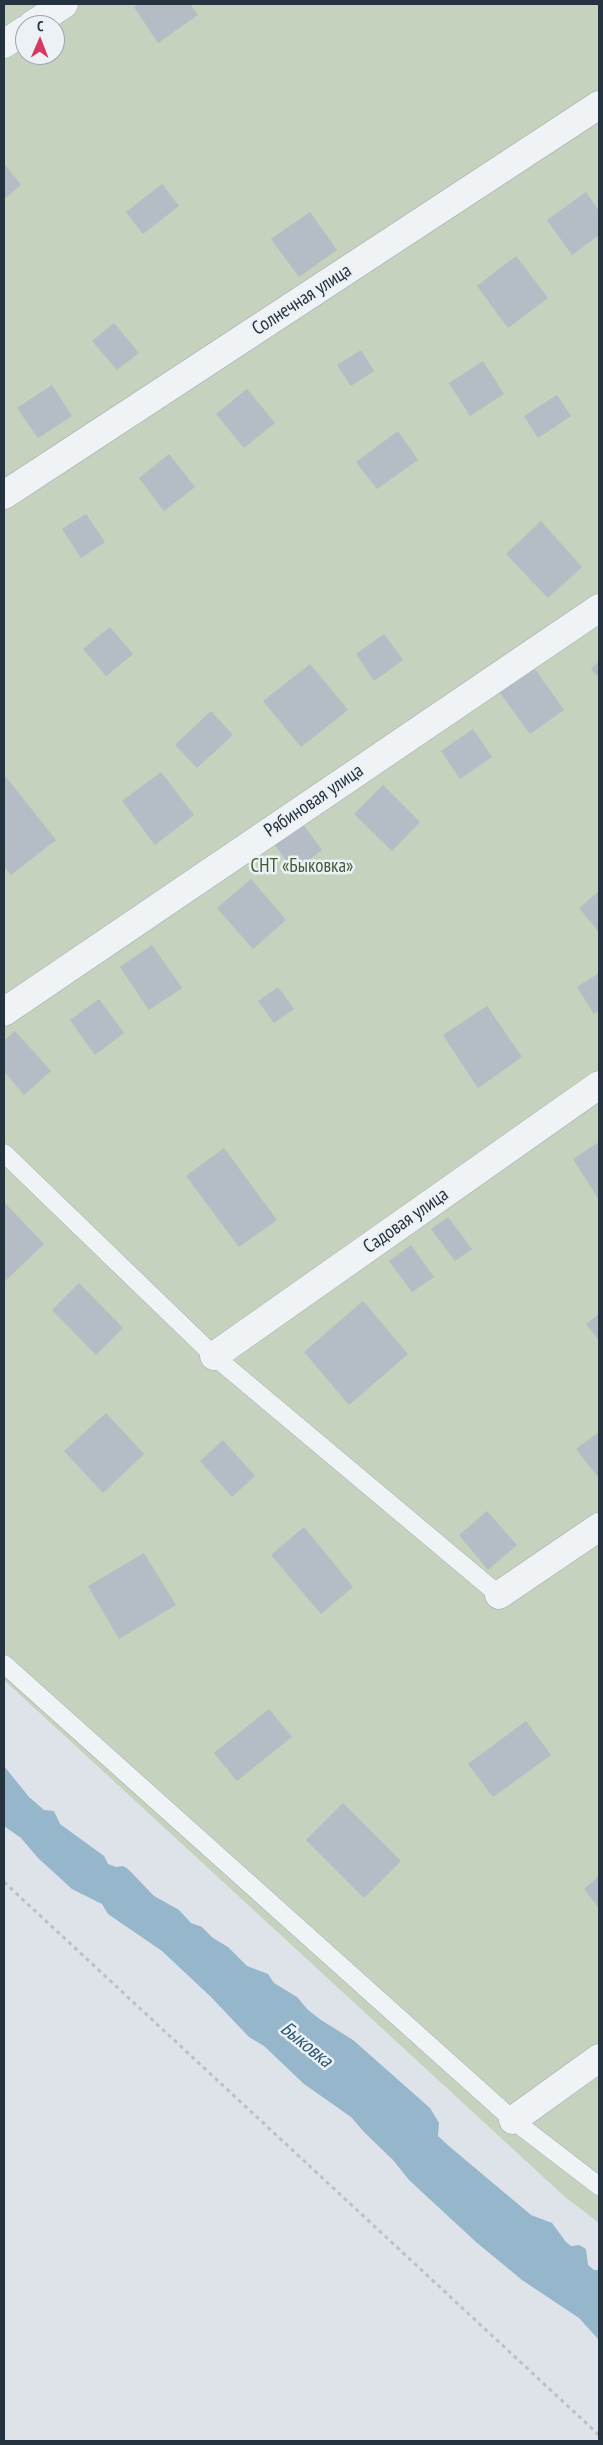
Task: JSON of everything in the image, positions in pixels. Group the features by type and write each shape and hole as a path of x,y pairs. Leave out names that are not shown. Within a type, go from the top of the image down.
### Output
{"street":[{"path":"47,15 64,4"},
{"path":"4,44 15,37"},
{"name":"Солнечная улица","path":"4,495 599,105"},
{"name":"Рябиновая улица","path":"4,1012 599,608"},
{"name":"Садовая улица","path":"214,1356 599,1085"},
{"path":"499,1596 599,1527"},
{"path":"512,2120 599,2058"}],"lane":[{"path":"4,1153 214,1356 499,1596"},
{"path":"4,1664 512,2120 599,2186"}],"path":[{"path":"4,1882 599,2435"}],"green space":[{"name":"СНТ «Быковка»","path":"4,4 599,4 599,2223 564,2196 4,1680"}],"water":[{"name":"Быковка","path":"4,1766 29,1797 44,1810 54,1811 60,1824 104,1856 108,1864 116,1867 123,1866 128,1869 154,1896 179,1910 191,1923 202,1927 213,1938 228,1947 247,1966 268,1974 274,1983 297,1997 308,2010 353,2040 430,2108 439,2123 438,2136 450,2147 531,2215 552,2223 571,2246 579,2245 586,2249 588,2265 594,2270 599,2270 599,2340 579,2318 522,2280 476,2242 409,2180 393,2160 351,2117 304,2084 264,2046 249,2037 211,1997 162,1951 108,1914 102,1904 72,1889 38,1858 21,1838 4,1826"}],"building":[{"path":"139,4 190,4 198,15 158,43 134,7"},
{"path":"4,164 21,185 4,199"},
{"path":"162,184 179,206 143,234 126,212"},
{"path":"586,192 599,211 599,235 572,255 547,220"},
{"path":"310,212 337,250 299,277 271,239"},
{"path":"516,256 548,298 508,328 477,286"},
{"path":"114,323 139,353 117,370 92,341"},
{"path":"361,350 374,371 351,386 337,365"},
{"path":"483,361 504,394 470,416 449,383"},
{"path":"52,385 72,416 38,438 17,408"},
{"path":"247,389 275,423 244,448 216,414"},
{"path":"557,395 571,416 538,438 524,416"},
{"path":"398,431 418,460 377,489 356,462"},
{"path":"169,454 195,487 164,511 139,478"},
{"path":"86,514 105,542 81,558 62,529"},
{"path":"541,521 582,567 548,598 506,554"},
{"path":"110,627 133,654 106,676 83,649"},
{"path":"384,634 403,660 374,681 356,654"},
{"path":"529,661 564,710 530,734 495,686"},
{"path":"599,661 599,678 591,669"},
{"path":"310,664 348,710 301,747 263,701"},
{"path":"211,711 233,735 197,768 175,745"},
{"path":"473,729 492,757 460,779 441,751"},
{"path":"161,772 194,815 155,845 122,801"},
{"path":"6,777 56,840 11,875 4,866 4,778"},
{"path":"383,785 420,822 392,851 354,814"},
{"path":"299,819 322,850 294,871 271,840"},
{"path":"251,879 286,920 253,949 217,908"},
{"path":"599,891 599,932 579,908"},
{"path":"152,945 182,988 149,1010 120,967"},
{"path":"599,973 599,1010 594,1014 577,987"},
{"path":"278,987 294,1009 274,1023 258,1001"},
{"path":"99,999 124,1033 95,1055 70,1020"},
{"path":"487,1006 522,1057 478,1088 443,1035"},
{"path":"15,1031 51,1071 24,1095 4,1071 4,1041"},
{"path":"599,1142 599,1200 573,1159"},
{"path":"224,1148 277,1220 239,1247 186,1176"},
{"path":"4,1202 44,1244 4,1282"},
{"path":"448,1217 472,1249 455,1261 431,1229"},
{"path":"411,1245 434,1277 412,1292 389,1261"},
{"path":"79,1283 123,1328 96,1355 52,1310"},
{"path":"363,1301 408,1354 349,1405 304,1352"},
{"path":"599,1314 599,1340 586,1324"},
{"path":"106,1413 144,1454 103,1493 64,1451"},
{"path":"599,1432 599,1476 598,1477 576,1449"},
{"path":"223,1440 255,1476 232,1497 200,1461"},
{"path":"487,1511 517,1545 488,1570 459,1535"},
{"path":"304,1527 353,1587 321,1614 271,1555"},
{"path":"144,1553 176,1605 119,1639 88,1586"},
{"path":"269,1709 292,1737 237,1781 214,1753"},
{"path":"526,1721 551,1755 493,1797 468,1764"},
{"path":"343,1803 401,1861 364,1898 306,1840"},
{"path":"599,1876 599,1908 584,1889"}]}
